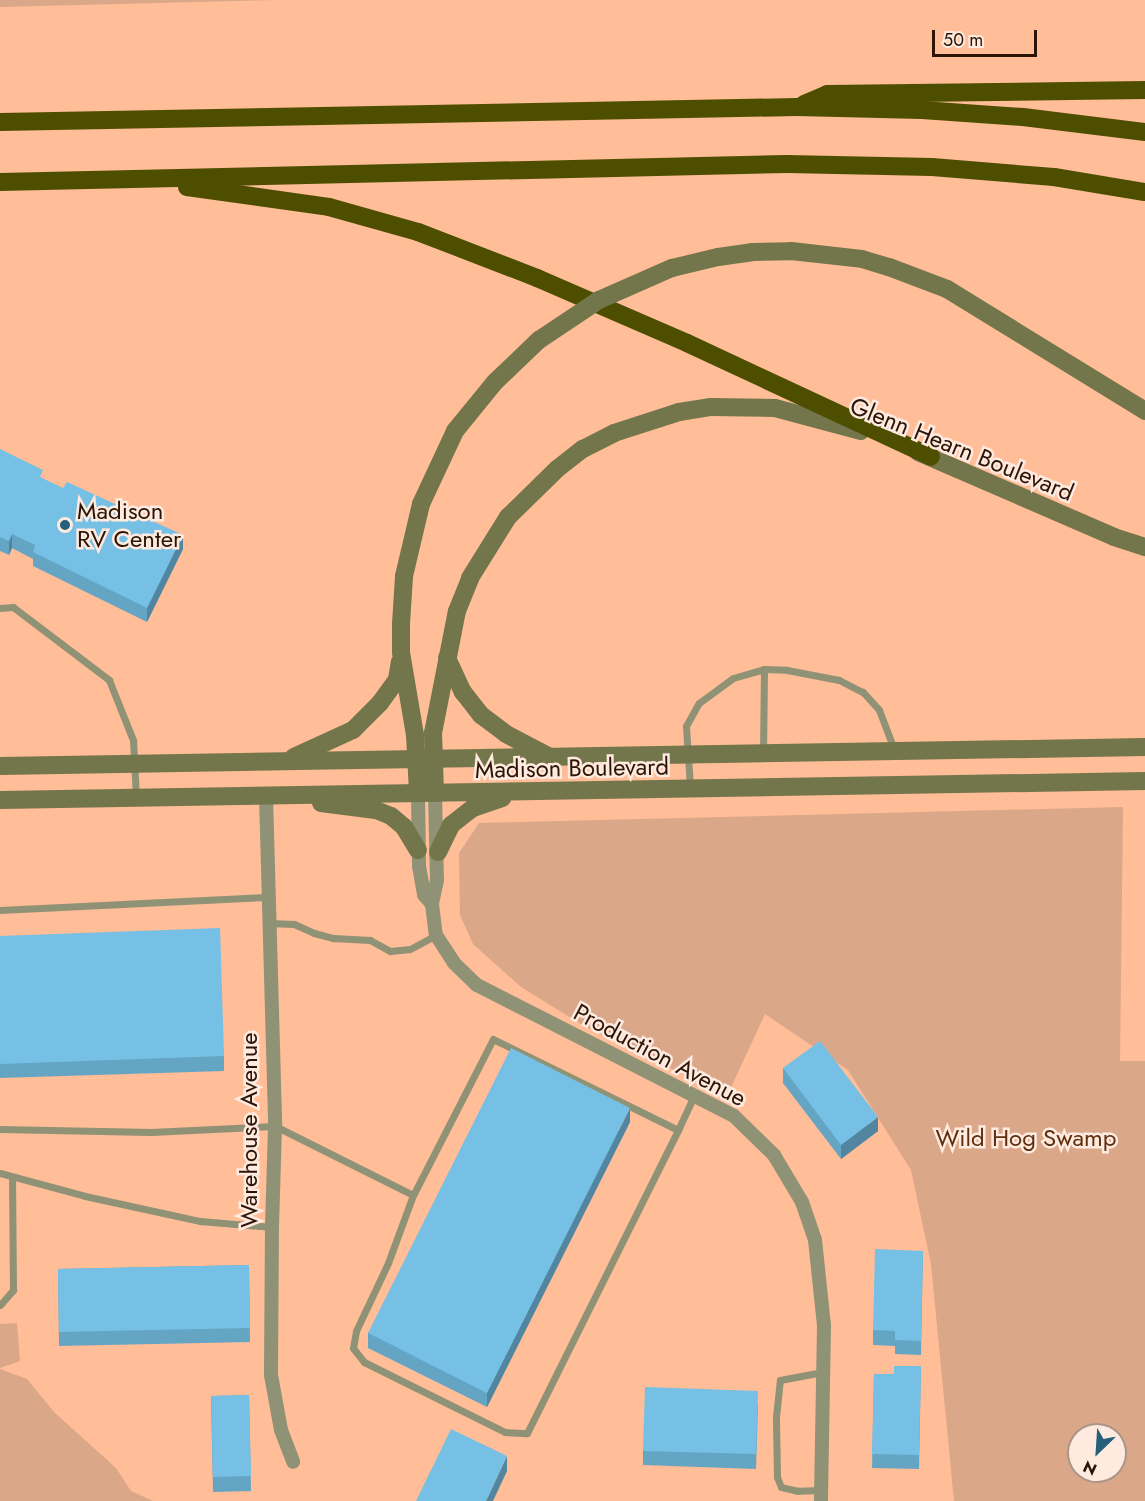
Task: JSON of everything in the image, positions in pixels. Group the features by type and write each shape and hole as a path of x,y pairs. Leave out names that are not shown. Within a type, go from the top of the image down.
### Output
{"highway":[{"path":"797,107 827,94 1145,90"},
{"path":"0,122 797,107 922,110 1023,117 1145,132"},
{"path":"0,182 787,164 932,167 1054,177 1145,192"},
{"path":"126,179 329,207 418,232 537,278 676,339 932,457"}],"main road":[{"name":"Glenn Hearn Boulevard","path":"426,792 424,759 415,735 401,652 404,576 421,504 431,478 455,431 470,410 495,382 539,340 599,300 672,268 718,256 792,251 862,259 946,289 1145,411"},
{"name":"Glenn Hearn Boulevard","path":"424,759 433,733 457,611 470,578 508,517 557,469 583,449 614,433 668,415 710,407 775,408 847,426 932,457 1051,511 1145,547"},
{"path":"285,761 353,730 380,704 397,680 401,652"},
{"path":"447,658 463,693 481,715 506,734 550,757"},
{"name":"Madison Boulevard","path":"0,766 1145,747"},
{"name":"Madison Boulevard","path":"0,800 1145,781"},
{"path":"438,852 451,825 473,808 516,793"},
{"path":"266,795 376,810 391,816 404,828 418,850"}],"street":[{"name":"Production Avenue","path":"426,792 418,850 424,895 432,904"},
{"name":"Production Avenue","path":"426,792 438,852 437,880 432,904 436,935 454,963 477,985 734,1116 774,1155 802,1202 815,1239 824,1326 821,1495"},
{"name":"Warehouse Avenue","path":"266,795 275,1126 272,1375 281,1430 294,1462"}],"lane":[{"path":"0,608 13,607 109,680 133,740 136,798"},
{"path":"690,790 686,726 699,703 733,678 764,669 787,670 839,680 863,692 879,710 895,751"},
{"path":"763,753 764,669"},
{"path":"0,910 268,897"},
{"path":"268,923 294,924 333,938 370,940 390,951 410,949 436,935"},
{"path":"678,1130 493,1039 413,1195 388,1263 356,1331 352,1348 364,1362 505,1432 527,1433 678,1130 694,1095"},
{"path":"0,1128 151,1132 275,1126 413,1195"},
{"path":"0,1173 85,1196 200,1221 272,1227"},
{"path":"0,1305 13,1290 12,1177"},
{"path":"821,1495 781,1487 777,1477 776,1417 780,1380 822,1372"}],"green space":[{"path":"0,0 274,0 0,7"},
{"name":"Wild Hog Swamp","path":"1123,807 1120,1061 1145,1061 1145,1501 954,1501 931,1264 911,1170 848,1070 765,1014 727,1096 584,1026 521,987 473,944 460,915 459,853 479,823"},
{"path":"17,1323 20,1361 0,1368 0,1324"},
{"path":"0,1369 27,1379 54,1412 116,1468 131,1491 153,1501 0,1501"}],"building":[{"name":"Madison RV Center","path":"0,449 43,470 40,477 63,488 67,482 183,535 147,608 33,552 35,545 12,534 9,541 0,537"},
{"path":"220,928 224,1056 0,1064 0,936"},
{"path":"820,1041 878,1117 841,1145 783,1068"},
{"path":"511,1048 630,1108 487,1393 368,1333"},
{"path":"875,1249 923,1251 921,1341 895,1340 895,1331 873,1330"},
{"path":"249,1265 250,1328 59,1332 58,1269"},
{"path":"894,1366 921,1366 919,1455 872,1454 874,1374 894,1374"},
{"path":"645,1387 758,1391 756,1454 643,1451"},
{"path":"249,1395 251,1476 213,1477 211,1396"},
{"path":"451,1429 507,1456 486,1501 416,1501"}],"place":[{"name":"Madison RV Center","path":"65,525"}]}
